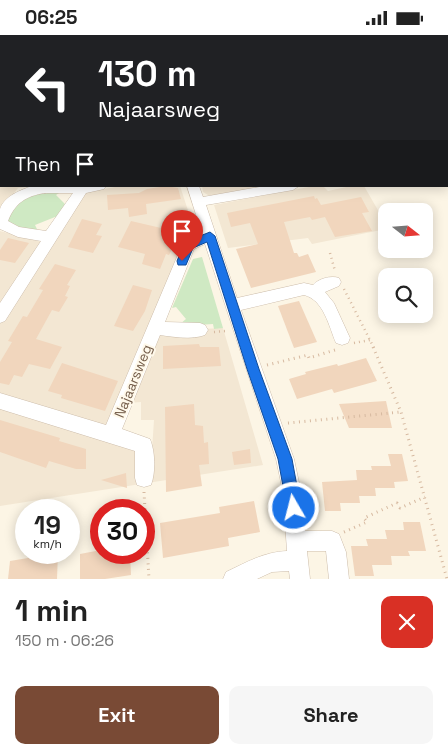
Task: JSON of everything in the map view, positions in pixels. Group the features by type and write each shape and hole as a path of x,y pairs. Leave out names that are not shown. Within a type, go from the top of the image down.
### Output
{"street":[{"path":"50,236 35,235 7,228 1,223 3,213 16,196 29,191 94,187"},
{"path":"193,187 253,369 285,459 292,492 299,560"},
{"path":"199,202 287,187"},
{"path":"0,316 82,189"},
{"name":"Najaarsweg","path":"111,434 189,245 210,236"},
{"path":"316,292 321,286 337,279"},
{"path":"232,306 304,289 316,292 323,297 342,343"},
{"name":"Najaarsweg","path":"155,327 171,330 200,330"},
{"name":"Najaarsweg","path":"0,401 144,445 144,478"},
{"path":"233,579 271,562 299,560 332,541 336,552 339,579"}],"path":[{"path":"330,253 337,279 370,339 401,412 447,579"},
{"path":"200,330 202,327 212,327 212,332 240,329"},
{"path":"253,369 308,355 309,358 338,350 342,343 370,339"},
{"path":"273,425 401,412"},
{"path":"144,478 149,579"},
{"path":"332,541 340,534 367,523 364,518 398,503 400,508 425,497"}],"shaded area":[{"path":"0,187 24,187 18,188 0,212"},
{"path":"115,187 180,187 194,229 110,423 105,426 0,395 0,323 85,193"},
{"path":"202,187 264,187 222,195 208,195 203,192"},
{"path":"309,187 324,187 328,191 346,187 365,187 378,210 378,231 312,244 308,238 228,248 214,205"},
{"path":"0,231 41,242 0,303"},
{"path":"223,328 263,465 45,499 15,499 15,504 0,506 0,407 152,450 154,420 141,420 141,402 129,403 157,336 202,334 202,329"}],"green space":[{"path":"62,191 56,195 65,204 58,222 55,217 35,225 38,231 10,225 6,222 16,202 33,195"},
{"path":"202,257 223,328 214,329 213,324 183,326 180,324 186,319 176,307 172,308 193,259"}],"building":[{"path":"160,187 178,188 181,199 146,204 147,214 129,217 128,208 108,210 107,195 139,193 147,189"},
{"path":"314,196 321,205 361,197 369,212 362,213 372,231 335,237 325,217 312,220 310,217 284,222 294,253 297,253 299,257 308,254 316,272 251,288 236,249 258,244 250,223 231,227 227,213"},
{"path":"82,219 102,224 96,235 102,236 93,253 68,247"},
{"path":"131,221 174,231 172,242 175,243 169,255 166,254 160,269 142,264 145,254 118,247"},
{"path":"8,238 29,243 15,263 0,260 0,250"},
{"path":"55,264 76,270 67,285 70,286 65,296 68,297 59,312 52,310 36,339 62,347 50,369 29,364 22,377 14,375 9,385 0,383 0,362 12,342 8,341 23,316 27,317 43,290 39,289"},
{"path":"133,285 152,290 145,311 133,331 114,326"},
{"path":"299,301 317,342 294,348 278,306"},
{"path":"199,344 200,347 219,347 221,366 163,369 163,346"},
{"path":"366,358 377,381 334,393 332,389 297,399 289,379 306,374 305,372 337,364 338,366"},
{"path":"62,363 118,381 105,411 61,398 62,395 48,391"},
{"path":"386,401 392,428 349,428 339,404"},
{"path":"194,404 195,425 203,426 204,443 208,442 209,464 199,465 202,486 166,492 165,407"},
{"path":"0,420 60,438 59,441 86,449 86,469 76,469 49,461 46,468 0,452"},
{"path":"250,449 251,463 234,465 232,452"},
{"path":"388,454 402,454 408,481 394,482 395,488 375,488 376,496 359,496 360,503 340,503 341,511 325,511 322,482 357,480 356,470 372,470 371,466 391,466"},
{"path":"126,473 127,488 101,480 119,475"},
{"path":"254,501 260,532 228,538 229,546 163,558 160,523 220,513 219,507"},
{"path":"403,522 420,522 426,551 408,551 410,556 391,556 392,565 372,565 374,576 355,576 351,546 368,546 366,539 387,539 385,530 404,530"},
{"path":"90,552 90,564 130,564 131,575 105,579 80,579 80,554"},
{"path":"15,560 15,564 58,564 57,579 8,579 10,561"}],"route":[{"path":"182,261 189,245 210,236 253,369 285,459 294,508"}]}
